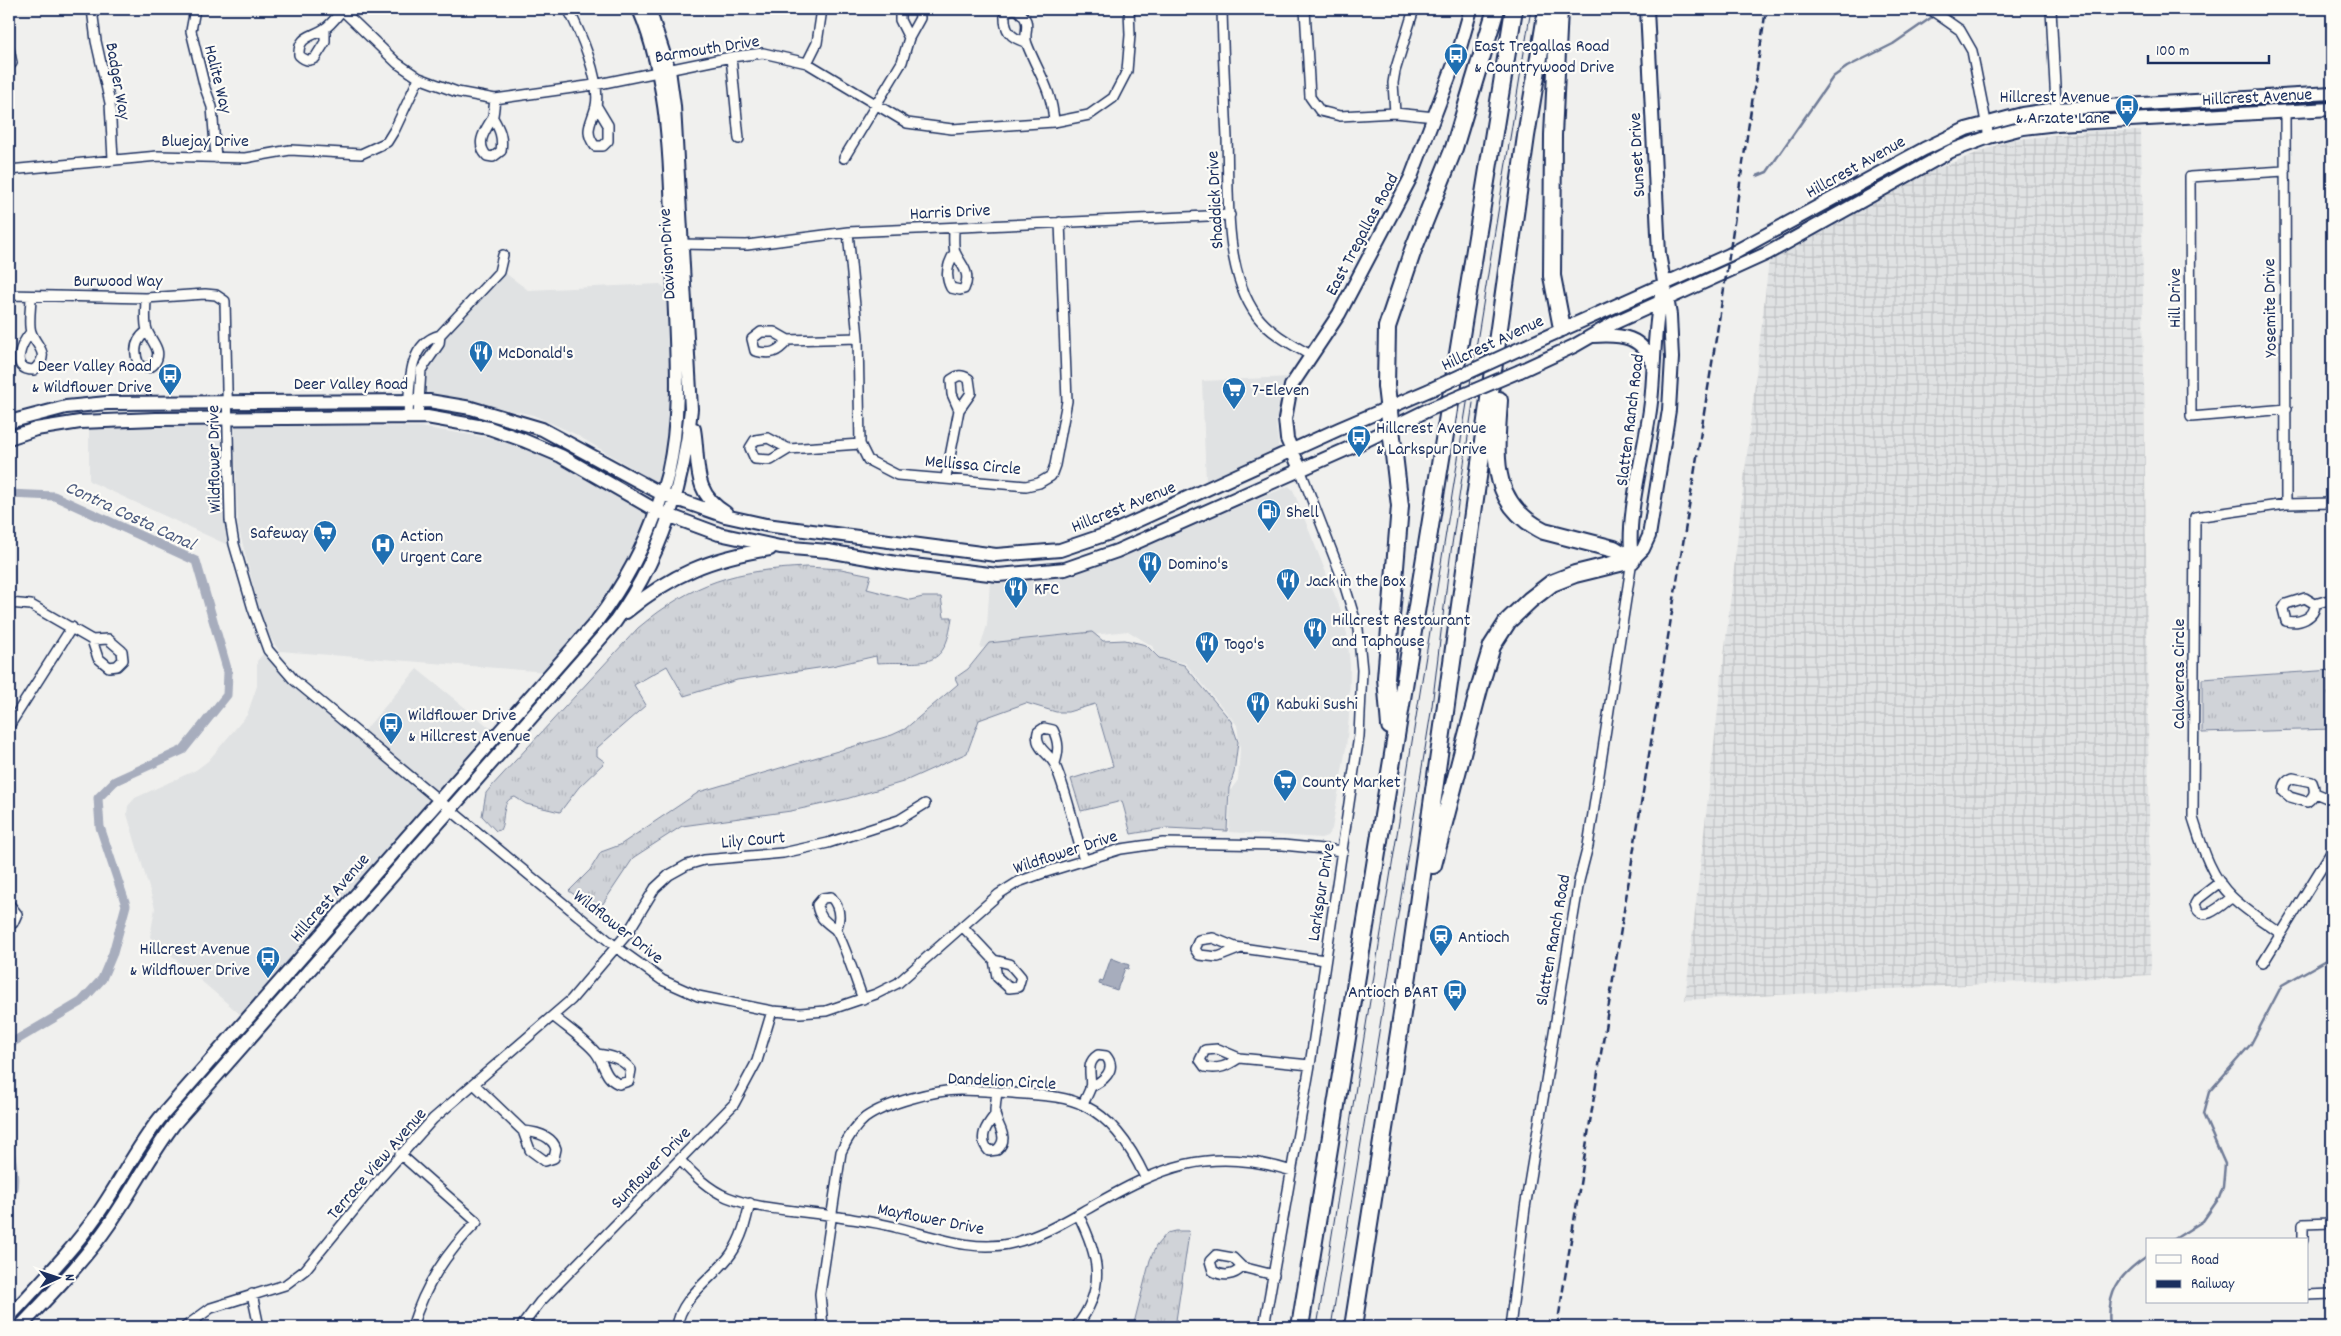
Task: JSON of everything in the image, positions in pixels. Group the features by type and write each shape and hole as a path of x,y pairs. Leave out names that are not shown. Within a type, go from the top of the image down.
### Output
{"highway":[{"path":"1392,752 1386,678 1400,506 1386,386 1387,327 1413,250 1457,140 1496,9"},
{"path":"1300,1327 1514,9"},
{"path":"1353,1327 1415,927 1508,267 1547,9"},
{"path":"1559,9 1553,135 1552,276 1562,328"},
{"path":"1508,267 1496,446 1498,472 1504,494 1514,510 1533,526 1552,534 1614,549 1632,560"},
{"path":"1415,927 1492,646 1508,621 1530,600 1552,583 1574,574 1632,560"}],"main road":[{"name":"Davison Drive","path":"639,9 664,70"},
{"name":"Davison Drive","path":"649,9 674,106 678,244 678,396 676,430 662,494"},
{"name":"East Tregallas Road","path":"1300,468 1287,438 1285,418 1287,401 1292,386 1339,314 1411,177 1435,117 1472,9"},
{"name":"Sunset Drive","path":"1647,9 1659,254 1664,284 1663,301"},
{"name":"Hillcrest Avenue","path":"20,1327 95,1243 110,1223 165,1136 615,622 646,572 669,517 674,500 738,520 976,554 1019,554 1060,550 1110,533 1763,238 1924,149 1966,129 2022,114 2056,109 2332,94"},
{"name":"Hillcrest Avenue","path":"669,517 719,534 780,547 828,551 980,574 1021,574 1065,569 1117,551 1390,429 1428,410 1520,371 1591,336 1614,322 1768,253 1951,151 1989,137 2023,128 2057,124 2332,109"},
{"name":"Davison Drive","path":"674,500 688,445 691,409 678,244"},
{"name":"Slatten Ranch Road","path":"1632,560 1631,532 1647,429 1654,368 1655,320 1663,301"},
{"name":"Slatten Ranch Road","path":"1632,560 1643,549 1649,536 1669,410 1672,334 1663,301"},
{"path":"1591,336 1610,335 1637,341 1648,353 1654,368"},
{"name":"Deer Valley Road","path":"9,422 66,407 107,403 414,400 471,408 542,429 674,500"},
{"path":"691,409 702,490 716,507 738,520"},
{"name":"Deer Valley Road","path":"9,438 36,430 80,422 413,416 458,421 490,428 561,456 669,517"},
{"name":"Hillcrest Avenue","path":"9,1317 74,1246 98,1214 147,1135 252,1012 606,610 639,558 662,494"},
{"path":"615,622 650,593 681,574 724,558 780,547"},
{"path":"228,1064 239,1042 251,1026 252,1012"}],"street":[{"name":"Badger Way","path":"92,9 96,41 110,103 114,159"},
{"name":"Halite Way","path":"195,9 191,31 202,79 212,107 216,158"},
{"path":"325,29 342,9"},
{"name":"Barmouth Drive","path":"342,9 397,63 419,78 457,92 495,99 594,85 731,57 763,53 807,63 875,106 907,123 929,128 952,129 1054,122 1089,115 1113,98 1126,70 1130,35 1129,9"},
{"path":"568,9 588,55 596,105"},
{"path":"807,63 817,43 822,9"},
{"path":"900,9 900,20 909,38"},
{"path":"844,158 902,62 909,38 920,18 919,9"},
{"name":"Shaddick Drive","path":"1222,9 1233,253 1245,296 1257,316 1272,331 1312,356"},
{"path":"1305,9 1310,97 1320,112 1340,116 1395,113 1435,117"},
{"path":"1395,113 1393,83 1395,71 1414,9"},
{"path":"1930,9 1960,30 1972,51 1989,137"},
{"path":"2051,9 2057,124"},
{"path":"1026,42 1044,78 1053,109 1054,122"},
{"path":"9,50 12,63 9,66"},
{"path":"731,57 739,139"},
{"name":"Bluejay Drive","path":"9,170 158,156 245,158 290,150 361,154 376,149 387,142 419,78"},
{"path":"493,118 495,99"},
{"name":"Yosemite Drive","path":"2284,111 2286,504"},
{"name":"Hill Drive","path":"2284,171 2190,177 2192,417 2287,410"},
{"name":"Harris Drive","path":"678,244 747,245 848,232 1230,215"},
{"name":"Mellissa Circle","path":"860,444 868,460 883,469 898,474 1026,486 1039,483 1050,476 1055,465 1067,401 1060,222"},
{"path":"954,228 955,252"},
{"path":"789,449 860,444 858,338 848,232"},
{"path":"413,416 414,400 421,370 439,344 440,335 499,272 503,255"},
{"name":"Burwood Way","path":"9,295 31,297 146,298 205,294 216,295 225,301"},
{"path":"31,297 31,332"},
{"path":"146,298 147,331"},
{"name":"Wildflower Drive","path":"225,301 230,520 234,544 253,609 268,650 294,680 438,801 616,947 655,976 671,985 713,1000 772,1011 800,1013 826,1011 863,999 889,988 904,978 999,894 1018,882 1084,860 1133,846 1163,843 1283,845 1343,851"},
{"path":"788,340 858,338"},
{"path":"946,477 959,410"},
{"name":"Larkspur Drive","path":"1264,1327 1310,1065 1360,736 1362,670 1358,629 1343,580 1300,468"},
{"name":"Calaveras Circle","path":"2281,934 2232,897 2220,882 2202,849 2193,818 2195,517 2286,504 2332,502"},
{"name":"Slatten Ranch Road","path":"1510,1327 1525,1208 1579,880 1588,846 1632,560"},
{"path":"2315,604 2332,599"},
{"path":"9,603 31,605 92,640"},
{"path":"9,726 11,715 72,627"},
{"path":"1054,763 1084,860"},
{"path":"2315,793 2332,800"},
{"name":"Lily Court","path":"616,947 631,929 658,884 678,869 704,860 795,852 899,820 925,804"},
{"path":"2263,963 2332,851"},
{"path":"2220,882 2198,899 2195,904 2200,914 2208,914 2232,897"},
{"path":"9,904 13,906 17,914 13,923 9,923"},
{"path":"963,927 994,960"},
{"path":"836,930 863,999"},
{"name":"Terrace View Avenue","path":"186,1327 211,1308 284,1285 305,1270 400,1154 434,1118 553,1016 577,993 616,947"},
{"path":"1241,948 1326,960"},
{"name":"Sunflower Drive","path":"521,1327 540,1302 680,1160 741,1093 758,1059 772,1011"},
{"path":"553,1016 597,1054"},
{"path":"1239,1058 1310,1065"},
{"path":"474,1084 522,1132"},
{"path":"1083,1104 1090,1087"},
{"name":"Dandelion Circle","path":"823,1327 820,1299 841,1152 851,1134 866,1118 888,1107 941,1092 961,1090 1048,1097 1083,1104 1099,1115 1120,1136 1131,1149 1145,1177"},
{"path":"995,1115 997,1092"},
{"path":"400,1154 478,1222 456,1243 436,1271 418,1309 412,1327"},
{"name":"Mayflower Drive","path":"680,1160 713,1190 750,1203 893,1226 956,1243 988,1245 1011,1243 1036,1236 1145,1177 1176,1166 1215,1159 1254,1161 1292,1171"},
{"path":"677,1327 680,1316 687,1304 734,1250 743,1231 750,1203"},
{"path":"1076,1327 1089,1308 1098,1277 1094,1250 1078,1214"},
{"path":"2303,1238 2302,1224 2332,1223"},
{"path":"1242,1268 1274,1275"},
{"path":"252,1294 259,1327"},
{"path":"2308,1295 2332,1294"}],"shaded area":[{"path":"2094,131 2141,131 2151,975 1685,1000 1769,260 1926,173 2010,140"},
{"path":"505,273 528,290 660,284 667,290 671,376 668,445 657,483 575,434 533,415 423,392 430,359 446,334"},
{"path":"1289,377 1280,395 1276,426 1279,450 1206,484 1202,381"},
{"path":"223,422 230,546 89,481 89,425"},
{"path":"234,424 420,427 516,442 590,478 651,514 619,581 548,672 279,651 264,628 238,526"},
{"path":"1289,486 1293,490 1340,608 1347,634 1350,665 1346,748 1332,829 1327,836 1321,838 1229,832 1230,791 1238,780 1240,749 1237,725 1185,663 1159,658 1152,646 1128,631 980,648 987,625 990,581 1037,580 1084,570"},
{"path":"263,654 358,738 417,669 494,731 241,1015 150,937 155,908 127,814 128,806 135,798 196,770 208,761 247,715 257,686 257,661"}],"green space":[{"path":"807,567 841,569 871,575 867,589 910,600 923,597 941,597 944,617 952,617 949,635 944,648 937,656 919,662 877,663 876,656 832,666 737,680 684,696 667,666 634,685 646,705 597,748 597,756 605,762 579,787 560,812 526,804 515,797 510,799 505,806 500,830 496,831 482,816 486,793 490,788 638,628 658,612 677,599 716,581 758,571"},
{"path":"1092,632 1103,641 1125,640 1146,645 1159,658 1184,665 1231,721 1238,742 1234,773 1229,788 1227,831 1167,828 1131,834 1122,801 1081,811 1071,779 1113,766 1095,704 1068,712 1056,712 1026,703 979,720 967,753 903,782 846,799 791,811 682,826 634,857 598,911 569,891 590,870 601,852 620,845 699,792 892,735 905,729 958,684 955,678 968,669 989,643"},
{"path":"2332,670 2332,729 2202,733 2202,679"},
{"path":"1188,1231 1189,1234 1175,1327 1133,1327 1150,1260 1156,1246 1167,1233"}],"water":[{"path":"1111,958 1129,965 1128,969 1125,968 1117,990 1099,984 1100,980 1103,981"}],"waterway":[{"path":"1757,176 1767,172 1833,77 1847,67 1893,44 1935,15"},
{"name":"Contra Costa Canal","path":"9,494 54,496 196,561 228,672 227,695 183,750 115,781 98,798 100,827 126,905 113,953 102,979 81,1002 13,1042 9,1049"},
{"path":"2176,1238 2203,1221 2219,1198 2223,1187 2225,1164 2203,1114 2209,1092 2251,1044 2282,985 2332,957"},
{"name":"Contra Costa Canal","path":"9,1144 14,1181 9,1202"},
{"path":"2110,1327 2110,1304 2116,1285 2129,1270 2146,1257"}],"tram line":[{"path":"1317,1327 1531,9"},
{"path":"1331,1327 1432,706 1450,558 1473,403"}],"railway":[{"path":"1557,1327 1727,270 1766,9"}],"place":[{"name":"East Tregallas Road & Countrywood Drive","path":"1456,76"},
{"name":"Hillcrest Avenue & Arzate Lane","path":"2127,127"},
{"name":"McDonald's","path":"481,373"},
{"name":"Deer Valley Road & Wildflower Drive","path":"170,396"},
{"name":"7-Eleven","path":"1234,410"},
{"name":"Hillcrest Avenue & Larkspur Drive","path":"1359,458"},
{"name":"Shell","path":"1269,532"},
{"name":"Safeway","path":"325,553"},
{"name":"Action Urgent Care","path":"383,566"},
{"name":"Domino's","path":"1150,584"},
{"name":"Jack in the Box","path":"1288,601"},
{"name":"KFC","path":"1016,609"},
{"name":"Hillcrest Restaurant and Taphouse","path":"1315,650"},
{"name":"Togo's","path":"1207,664"},
{"name":"Kabuki Sushi","path":"1258,724"},
{"name":"Wildflower Drive & Hillcrest Avenue","path":"391,745"},
{"name":"County Market","path":"1285,802"},
{"name":"Antioch","path":"1441,957"},
{"name":"Hillcrest Avenue & Wildflower Drive","path":"268,979"},
{"name":"Antioch BART","path":"1455,1012"}]}
